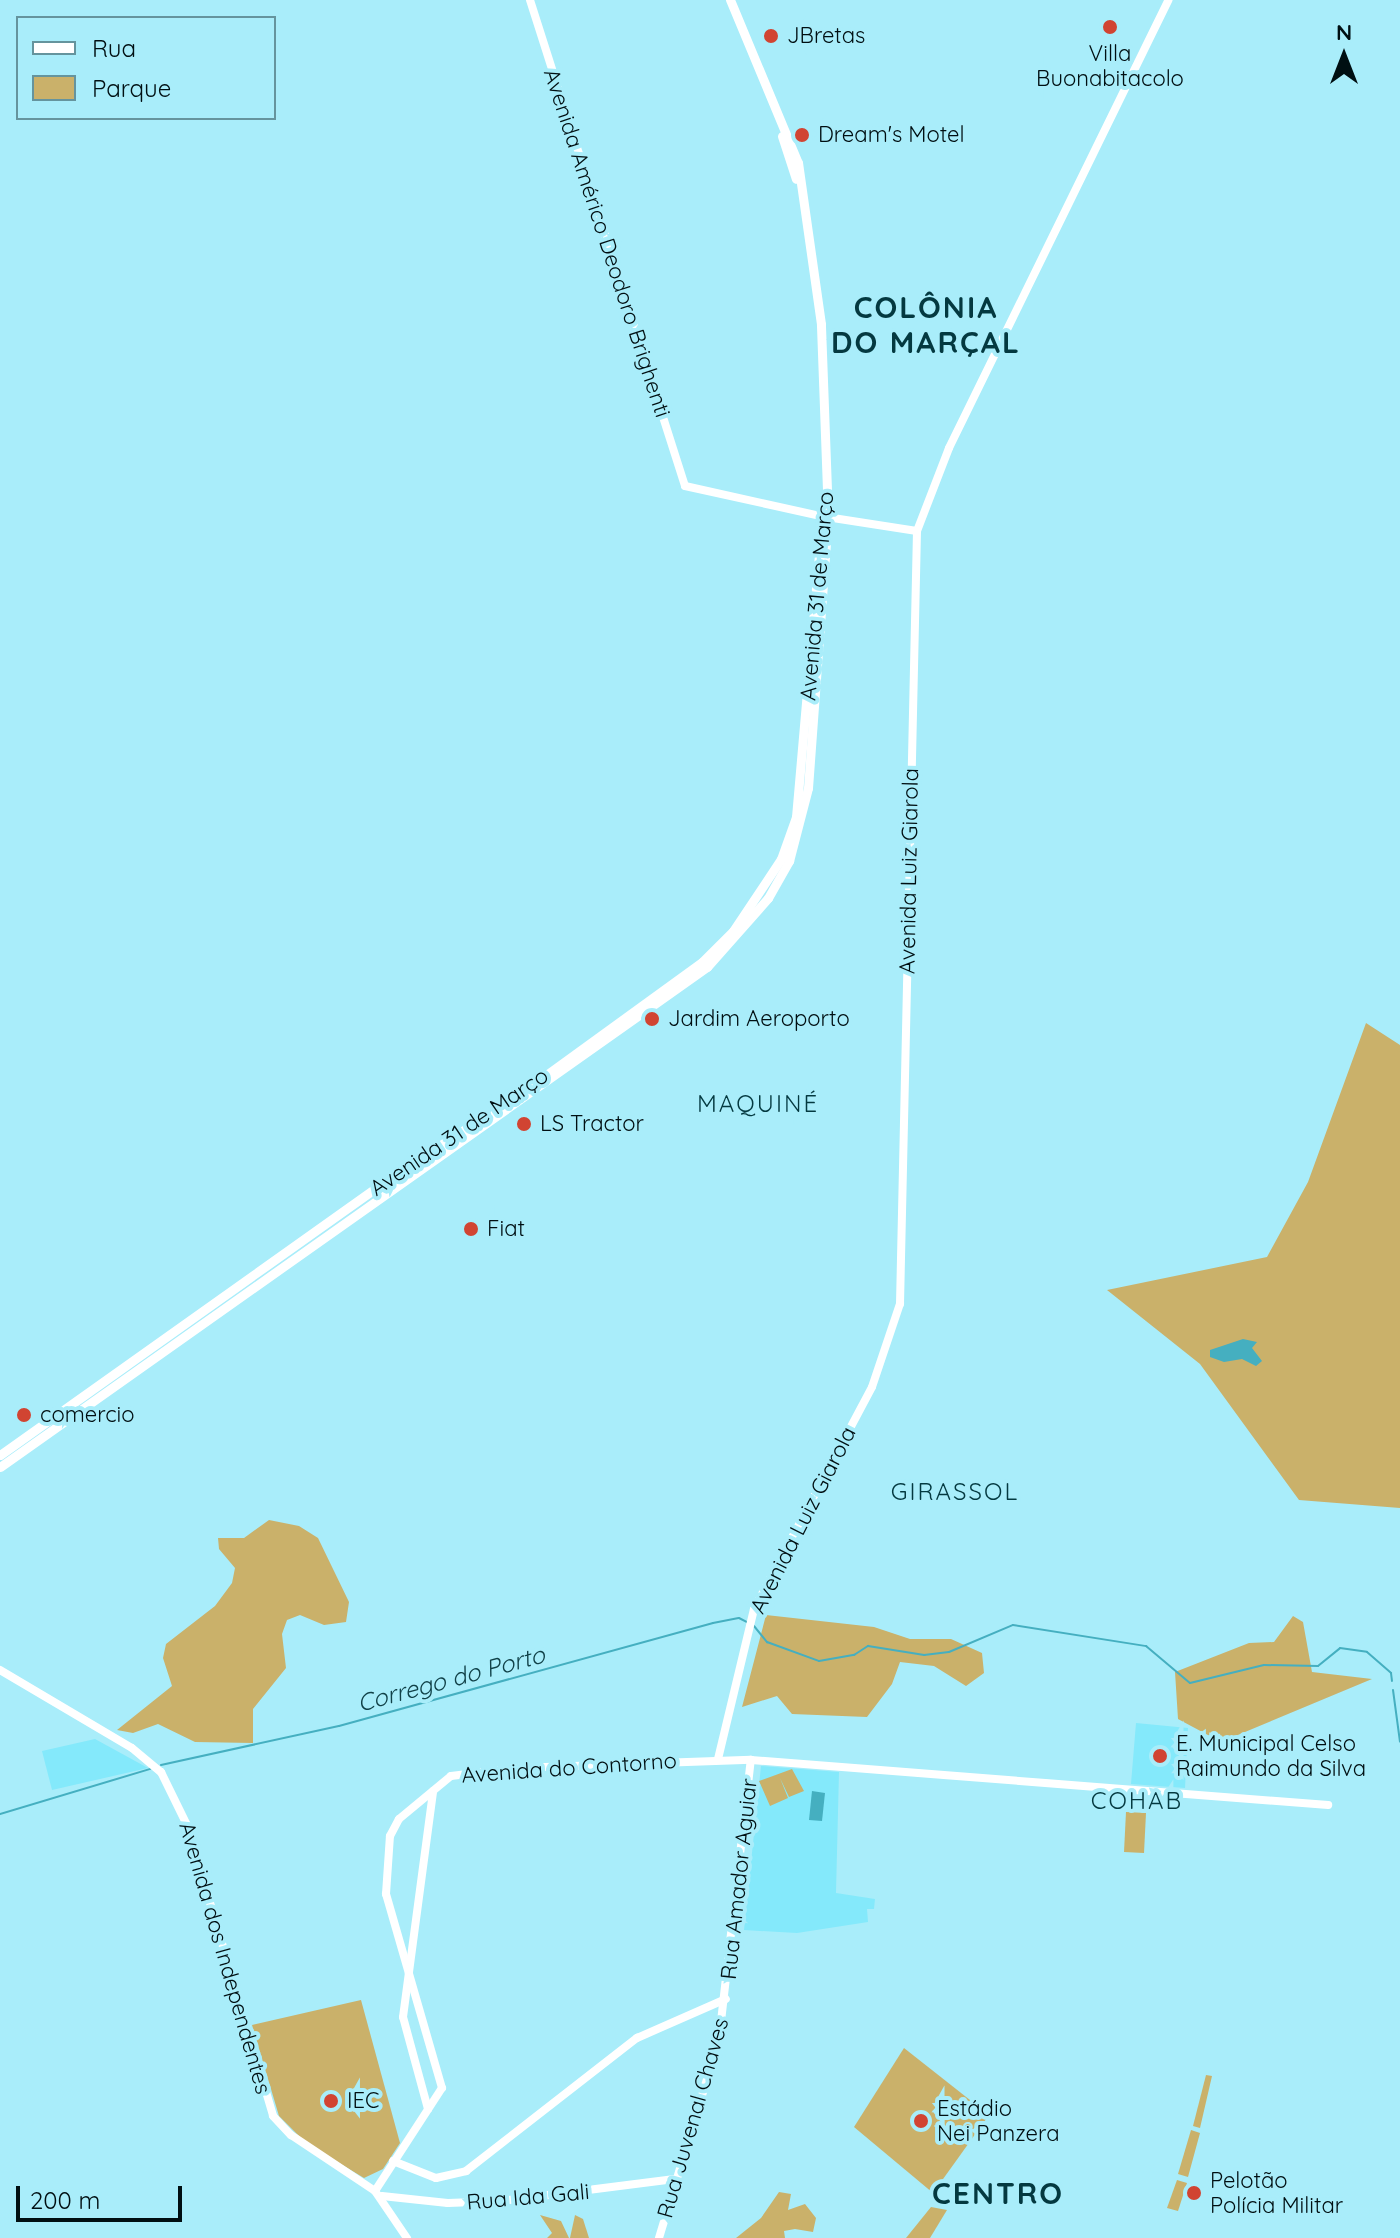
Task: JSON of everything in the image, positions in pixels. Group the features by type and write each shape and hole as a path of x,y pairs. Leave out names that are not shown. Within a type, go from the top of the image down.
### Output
{"main road":[{"name":"Avenida 31 de Março","path":"0,1455 461,1138 702,962 736,933 785,860 796,817 811,684 827,481 820,345 795,175 727,0"},
{"name":"Avenida 31 de Março","path":"0,1467 197,1320"}],"street":[{"name":"Avenida Américo Deodoro Brighenti","path":"530,0 685,486 824,517"},
{"name":"Avenida Luiz Giarola","path":"718,1759 754,1609 872,1387 900,1304 917,531 949,448 1168,0"},
{"path":"824,517 917,531"},
{"name":"Avenida dos Independentes","path":"0,1670 132,1748 161,1772 187,1825 273,2116 291,2135 378,2194"},
{"name":"Avenida do Contorno","path":"428,2109 403,2017 433,1790 451,1776 471,1771 751,1760 1328,1805"},
{"name":"Rua Amador Aguiar","path":"726,1999 751,1760"},
{"path":"410,1974 386,1894 384,1870 393,1827 433,1790"},
{"name":"Avenida do Contorno","path":"378,2194 393,2161 442,2088 410,1974"},
{"path":"393,2161 436,2178 466,2171 637,2038 726,1999"},
{"name":"Rua Juvenal Chaves","path":"659,2238 709,2076 726,1999"},
{"name":"Rua Ida Gali","path":"378,2194 448,2203 501,2201 675,2179"},
{"path":"378,2194 407,2238"}],"shaded area":[{"path":"1243,1339 1257,1342 1252,1348 1262,1361 1256,1366 1242,1359 1224,1362 1210,1357 1210,1350"},
{"name":"E. Municipal Celso Raimundo da Silva","path":"1136,1723 1188,1728 1185,1788 1131,1784"},
{"path":"95,1739 148,1768 52,1790 42,1751"},
{"path":"761,1766 839,1772 836,1893 875,1899 874,1909 867,1909 868,1922 797,1933 744,1930"},
{"path":"812,1791 825,1793 822,1821 809,1820"}],"green space":[{"path":"1366,1023 1400,1045 1400,1508 1299,1500 1200,1364 1107,1290 1267,1257 1308,1182"},
{"path":"269,1520 299,1526 318,1538 349,1602 346,1622 324,1625 300,1615 287,1620 282,1634 286,1668 253,1709 253,1743 195,1742 158,1724 133,1733 117,1730 172,1686 163,1658 166,1644 215,1606 232,1583 235,1568 219,1549 218,1538 244,1538"},
{"path":"766,1615 874,1627 910,1639 951,1639 982,1653 984,1673 966,1686 934,1666 900,1662 892,1684 867,1717 792,1714 777,1696 742,1707"},
{"path":"1293,1616 1303,1622 1312,1672 1372,1679 1221,1742 1178,1719 1175,1672 1249,1643 1274,1642"},
{"path":"792,1769 804,1791 789,1797 780,1778 788,1798 770,1806 759,1781"},
{"path":"1126,1812 1146,1813 1144,1853 1124,1852"},
{"name":"IEC","path":"361,2000 400,2143 383,2169 364,2178 306,2143 279,2116 252,2025"},
{"name":"Estádio Nei Panzera","path":"904,2048 989,2115 933,2193 854,2127"},
{"path":"1206,2075 1212,2076 1200,2128 1193,2126"},
{"path":"1191,2130 1200,2133 1188,2177 1178,2174"},
{"path":"1177,2180 1187,2183 1178,2211 1167,2208"},
{"path":"779,2192 791,2194 788,2210 805,2204 816,2218 813,2232 795,2229 784,2231 785,2238 736,2238 761,2218"},
{"path":"931,2207 947,2210 930,2238 906,2238"},
{"path":"540,2215 561,2221 569,2238 547,2238 552,2233"},
{"path":"575,2215 583,2219 589,2238 570,2238"}],"waterway":[{"name":"Corrego do Porto","path":"161,1765 339,1726 713,1623 739,1618 747,1622"},
{"name":"Corrego do Porto","path":"754,1626 767,1642 819,1661 854,1655 868,1646 924,1655 949,1652 1013,1625 1146,1646 1190,1683 1264,1665 1318,1666 1340,1648 1367,1652 1391,1673 1392,1681"},
{"name":"Corrego do Porto","path":"1393,1690 1400,1742"},
{"path":"0,1814 150,1769"}],"place":[{"name":"Villa Buonabitacolo","path":"1110,27"},
{"name":"JBretas","path":"771,36"},
{"name":"Dream's Motel","path":"802,135"},
{"name":"Jardim Aeroporto","path":"652,1019"},
{"name":"LS Tractor","path":"524,1124"},
{"name":"Fiat","path":"471,1229"},
{"name":"comercio","path":"24,1415"},
{"name":"E. Municipal Celso Raimundo da Silva","path":"1160,1756"},
{"name":"IEC","path":"331,2101"},
{"name":"Estádio Nei Panzera","path":"921,2121"},
{"name":"Pelotão Polícia Militar","path":"1194,2193"}],"district":[{"name":"COLÔNIA DO MARÇAL","path":"926,324"},
{"name":"MAQUINÉ","path":"758,1104"},
{"name":"GIRASSOL","path":"955,1492"},
{"name":"COHAB","path":"1137,1801"},
{"name":"CENTRO","path":"998,2193"}]}
